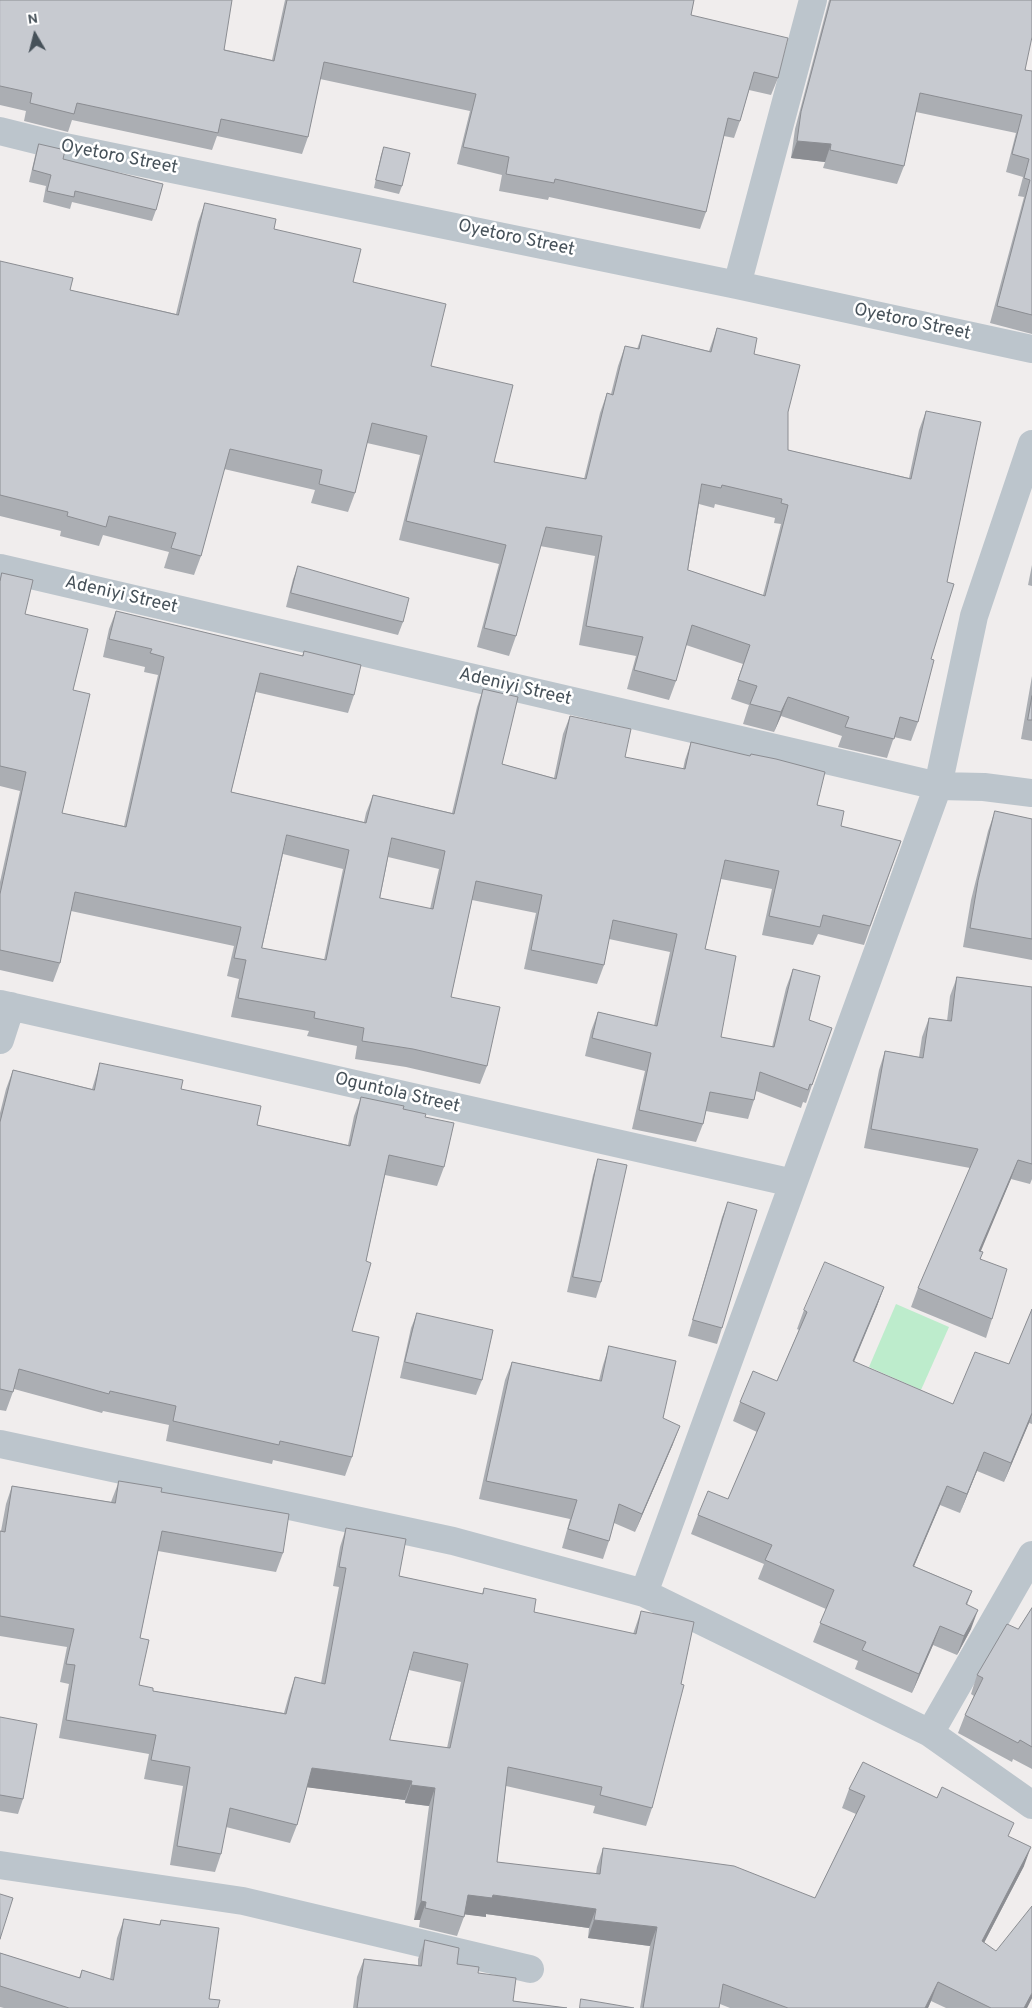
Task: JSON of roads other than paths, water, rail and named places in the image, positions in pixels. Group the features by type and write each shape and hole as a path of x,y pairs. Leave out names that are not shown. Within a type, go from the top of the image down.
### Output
{"street":[{"path":"738,285 813,0"},
{"name":"Oyetoro Street","path":"0,131 60,146 738,285 1032,349"},
{"path":"644,1593 938,786 974,616 1032,444"},
{"name":"Adeniyi Street","path":"0,568 938,786 984,786 1032,793"},
{"path":"0,1040 5,1005"},
{"name":"Oguntola Street","path":"5,1005 793,1183"},
{"path":"0,1444 453,1541 644,1593 930,1733 1032,1806"},
{"path":"930,1733 1032,1554"},
{"path":"0,1866 243,1901 530,1969"}]}
